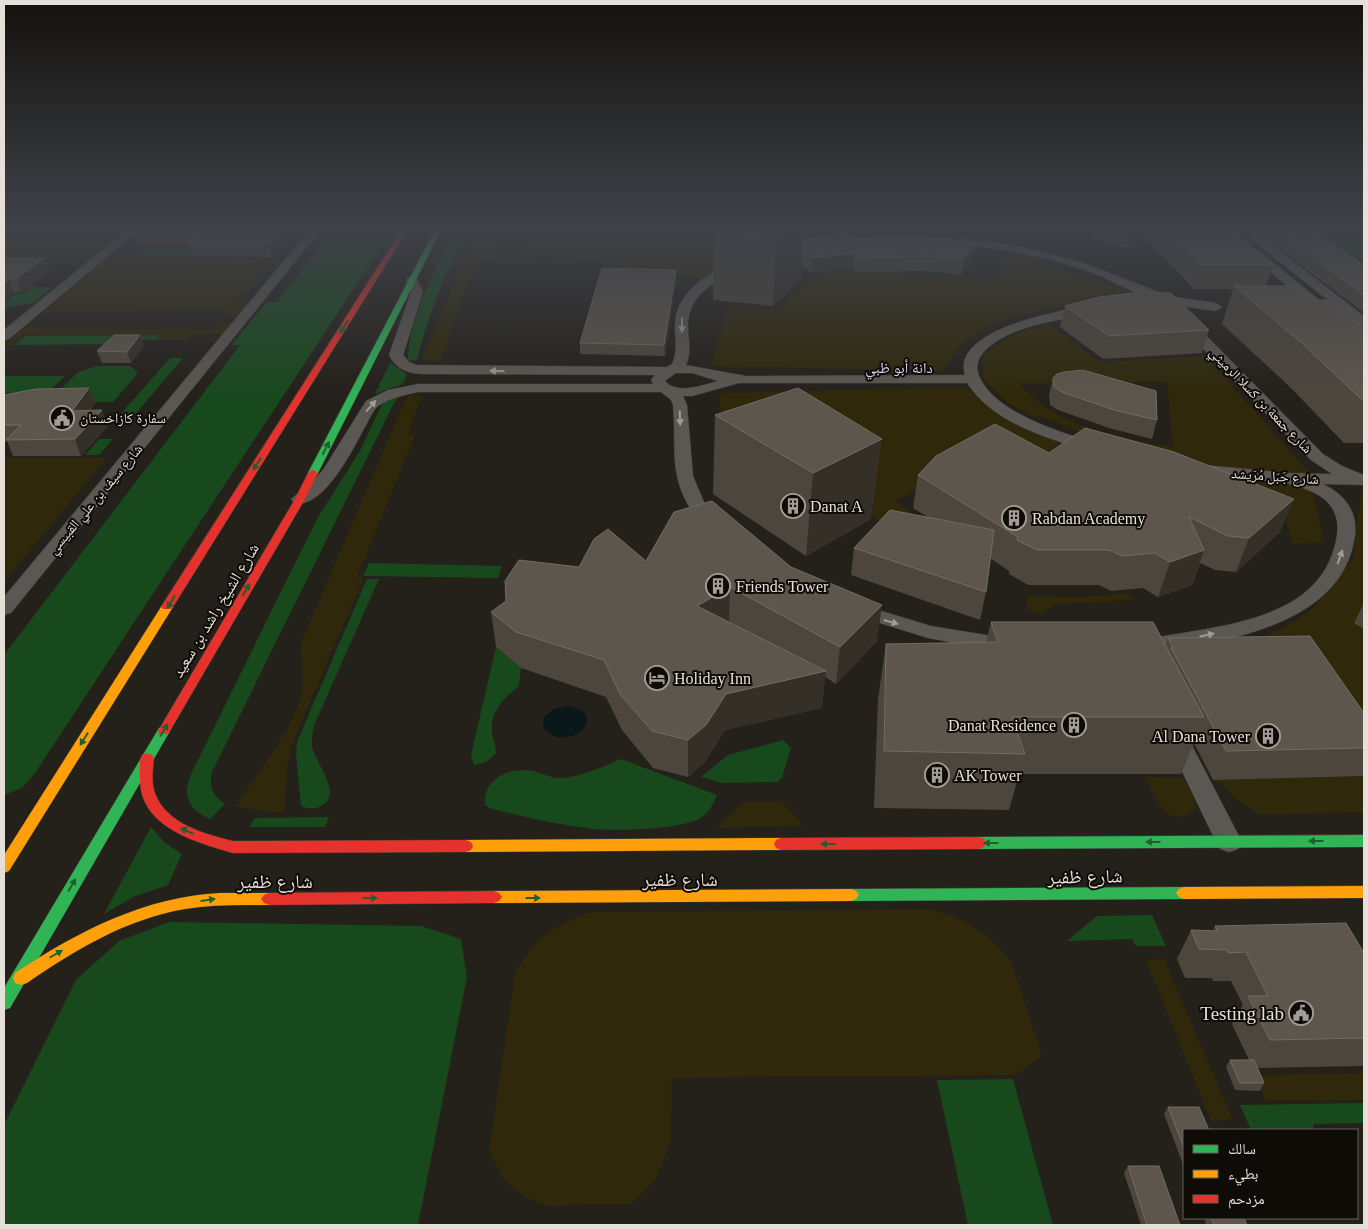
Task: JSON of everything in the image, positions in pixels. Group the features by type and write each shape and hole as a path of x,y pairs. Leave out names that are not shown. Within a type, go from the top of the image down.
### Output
{"main road":[{"path":"4,867 371,283"},
{"name":"شارع الشيخ راشد بن سعيد","path":"4,1003 300,499 410,283"},
{"name":"شارع ظفير","path":"147,758 146,778 149,796 162,814 180,829 210,841 233,847 1364,841"},
{"name":"شارع ظفير","path":"16,982 49,958 118,922 173,905 218,899 1364,892"}],"street":[{"path":"4,336 69,283"},
{"name":"شارع سيف بن علي القبيسي","path":"4,609 273,283"},
{"path":"413,283 417,292 396,355 398,361 418,370 524,371 669,380 692,392 718,384 746,380"},
{"path":"669,380 682,357 680,322 688,301 695,292 706,283"},
{"path":"1127,283 1143,291 1179,302 1216,307"},
{"path":"1291,283 1312,300 1301,307 1323,311"},
{"path":"1315,283 1364,322"},
{"path":"1298,289 1322,289"},
{"path":"1143,291 1147,300 1144,307 1234,307"},
{"path":"1104,308 1059,315 1005,332 984,345 971,360 970,369 973,379 980,390 997,405 1021,420 1052,434 1110,452"},
{"name":"شارع جمعة بن كسلا الرميثي","path":"1171,308 1316,457 1336,470 1362,480"},
{"path":"517,387 669,380 693,369 722,377 746,380 973,379"},
{"path":"300,499 317,487 330,474 368,408 380,398 393,392 412,389 608,383 616,379 615,376 609,374 540,374 524,371"},
{"path":"669,380 680,404 681,468 687,488 710,523 726,535"},
{"name":"شارع جَبَل مُرَيشد","path":"1188,468 1288,478 1362,480"},
{"path":"1288,478 1324,491 1337,500 1344,509"},
{"path":"1133,655 1261,624 1290,612 1306,601 1319,589 1337,564 1346,532 1344,509 1346,492 1353,484 1362,480"},
{"path":"840,604 877,618 928,632 1030,648"},
{"path":"1168,719 1229,842"}],"green space":[{"path":"291,283 357,283 35,773 22,788 4,795 4,655 240,345 231,345 267,302 277,302"},
{"path":"429,283 442,283 417,360 408,361 413,329"},
{"path":"32,287 52,287 33,303 4,308 4,303 16,293 24,293"},
{"path":"161,335 156,340 122,340 117,344 14,345 25,336"},
{"path":"170,358 183,358 133,417 118,417"},
{"path":"390,363 407,374 403,384 375,394"},
{"path":"97,366 131,366 138,373 113,402 48,402 78,372"},
{"path":"4,376 65,376 48,392 4,393"},
{"path":"400,395 394,403 212,772 212,790 217,798 225,804 210,819 196,811 189,801 187,789 191,774 318,517 360,451 382,404"},
{"path":"99,439 113,439 99,455 85,455"},
{"path":"369,563 502,566 498,578 363,576"},
{"path":"367,579 379,579 315,723 312,735 314,754 329,785 329,799 319,807 304,807 301,806 296,754 297,742"},
{"path":"496,647 521,668 519,686 503,700 493,718 492,733 496,753 486,762 474,765 471,755"},
{"path":"783,740 791,748 782,778 777,782 722,783 701,777 728,755"},
{"path":"621,759 717,795 707,812 702,817 693,821 680,825 628,830 597,829 539,820 492,809 485,805 485,796 488,788 499,776 507,773 524,770 555,778 563,778 585,773"},
{"path":"329,817 325,827 250,827 254,818"},
{"path":"151,827 164,842 182,854 168,885 135,896 104,914"},
{"path":"1152,915 1166,946 1136,946 1132,939 1067,941 1097,916"},
{"path":"169,922 421,926 461,939 467,977 418,1225 4,1225 4,1125 76,980 119,941"},
{"path":"1013,1079 1053,1225 968,1225 937,1080"},
{"path":"1364,1103 1364,1123 1314,1124 1312,1129 1251,1129 1240,1105"}],"sand":[{"path":"78,283 254,283 237,303 249,304 240,315 225,316 229,310 52,312 45,317 41,316 41,314"},
{"path":"454,283 468,283 440,361 422,361"},
{"path":"806,283 1102,283 1111,286 1123,284 1138,293 1038,311 1000,321 983,329 968,340 955,354 944,371 711,366 729,306 778,310"},
{"path":"220,321 231,323 232,325 224,334 190,335 186,340 156,340 160,335 24,335 4,352 4,345 16,334 25,328 40,323 33,329 213,329"},
{"path":"1049,324 1100,362 1205,356 1312,475 1243,471 1133,451 1134,441 1173,447 1167,382 1019,383 1038,401 1058,414 1081,425 1105,433 1087,434 1039,416 1033,417 1008,403 983,379 983,355 1015,334"},
{"path":"965,387 1007,417 1038,432 1246,481 1312,487 1324,542 1293,544 1277,493 987,450 895,501 943,536 880,521 791,460 725,460 719,393"},
{"path":"407,396 422,396 407,435 415,435 357,577 364,578 291,746 287,767 284,814 235,807 291,722 303,687 302,641"},
{"path":"4,458 107,458 4,582"},
{"path":"1362,486 1364,486 1364,565 1362,569 1364,571 1364,616 1355,623 1364,629 1364,765 1260,639 1291,623 1315,606 1340,572 1353,560"},
{"path":"1128,593 1135,599 1055,604 1042,613 1027,609 1026,596 1079,597"},
{"path":"1364,776 1364,813 1258,814 1232,796 1223,785 1213,780"},
{"path":"1145,777 1184,778 1197,807 1187,814 1178,817 1171,815 1159,803"},
{"path":"781,801 804,826 716,828 743,802"},
{"path":"928,909 954,916 987,935 1011,961 1042,1056 1016,1075 672,1078 671,1141 655,1180 631,1204 547,1206 525,1197 502,1178 489,1151 515,973 538,941 556,928 592,912"},
{"path":"1164,959 1233,1120 1211,1121 1146,960"},
{"path":"1364,1073 1364,1100 1266,1101 1254,1075"}],"shaded area":[{"path":"569,706 581,710 587,717 586,724 582,730 564,738 553,735 543,728 544,717 554,709"}],"building":[{"path":"597,283 674,283 664,345 580,343"},
{"path":"1348,283 1364,283 1364,295"},
{"path":"1234,286 1294,286 1313,300 1326,300 1364,328 1364,400 1304,345"},
{"path":"1133,293 1171,293 1209,330 1109,336 1065,306 1100,297"},
{"path":"114,335 140,335 127,352 97,351"},
{"path":"1083,370 1156,391 1157,420 1114,410 1062,392 1054,387 1053,378 1057,374"},
{"path":"89,388 72,411 102,410 75,439 6,440 21,425 4,425 4,395 36,389"},
{"path":"798,388 882,439 813,473 715,415"},
{"path":"995,424 1049,453 1085,428 1174,452 1294,499 1249,538 1228,536 1189,517 1204,550 1170,562 1155,553 1122,556 1109,550 1037,550 1017,540 1018,537 918,475 936,456"},
{"path":"712,501 791,567 882,605 840,647 730,587 697,606 826,671 726,694 706,725 688,740 652,731 620,694 604,660 516,632 491,612 506,601 505,581 519,560 579,567 594,539 608,529 646,561 674,512"},
{"path":"890,510 994,530 986,592 854,548"},
{"path":"991,622 1153,622 1204,717 1012,717 1025,754 884,751 886,644 998,642"},
{"name":"Al Dana Tower","path":"1310,636 1364,713 1364,748 1226,751 1171,648 1173,648 1168,638"},
{"path":"1346,923 1364,953 1364,1038 1270,1040 1248,996 1268,996 1246,952 1228,953 1227,950 1199,949 1191,930 1218,931 1215,926"},
{"path":"1230,1060 1254,1060 1264,1083 1240,1083"},
{"path":"1168,1107 1199,1107 1209,1129 1183,1129 1183,1145"},
{"path":"1128,1166 1159,1166 1180,1225 1147,1225"},
{"path":"1211,1219 1244,1219 1247,1225 1214,1225"}],"traffic: fast":[{"path":"313,473 411,283"},
{"path":"4,1003 164,731"},
{"path":"979,843 1364,841"},
{"path":"851,895 1184,893"}],"traffic: slow":[{"path":"4,867 167,607"},
{"path":"466,846 781,844"},
{"path":"1184,893 1364,892"},
{"path":"494,897 851,895"},
{"path":"21,978 94,934 152,910 197,901 269,899"}],"traffic: jam":[{"path":"167,607 371,283"},
{"path":"164,731 300,499 313,473"},
{"path":"147,758 146,780 148,793 153,805 161,815 183,830 221,844 233,847 466,846"},
{"path":"781,844 979,843"},
{"path":"269,899 494,897"}],"place":[{"name":"سفارة كازاخستان","path":"62,418"},
{"name":"Danat A","path":"793,506"},
{"name":"Rabdan Academy","path":"1014,518"},
{"name":"Friends Tower","path":"718,586"},
{"name":"Holiday Inn","path":"657,678"},
{"name":"Danat Residence","path":"1074,725"},
{"name":"Al Dana Tower","path":"1268,736"},
{"name":"AK Tower","path":"937,775"},
{"name":"Testing lab","path":"1301,1013"}],"district":[{"name":"دانة أبو ظبي","path":"899,368"}]}
